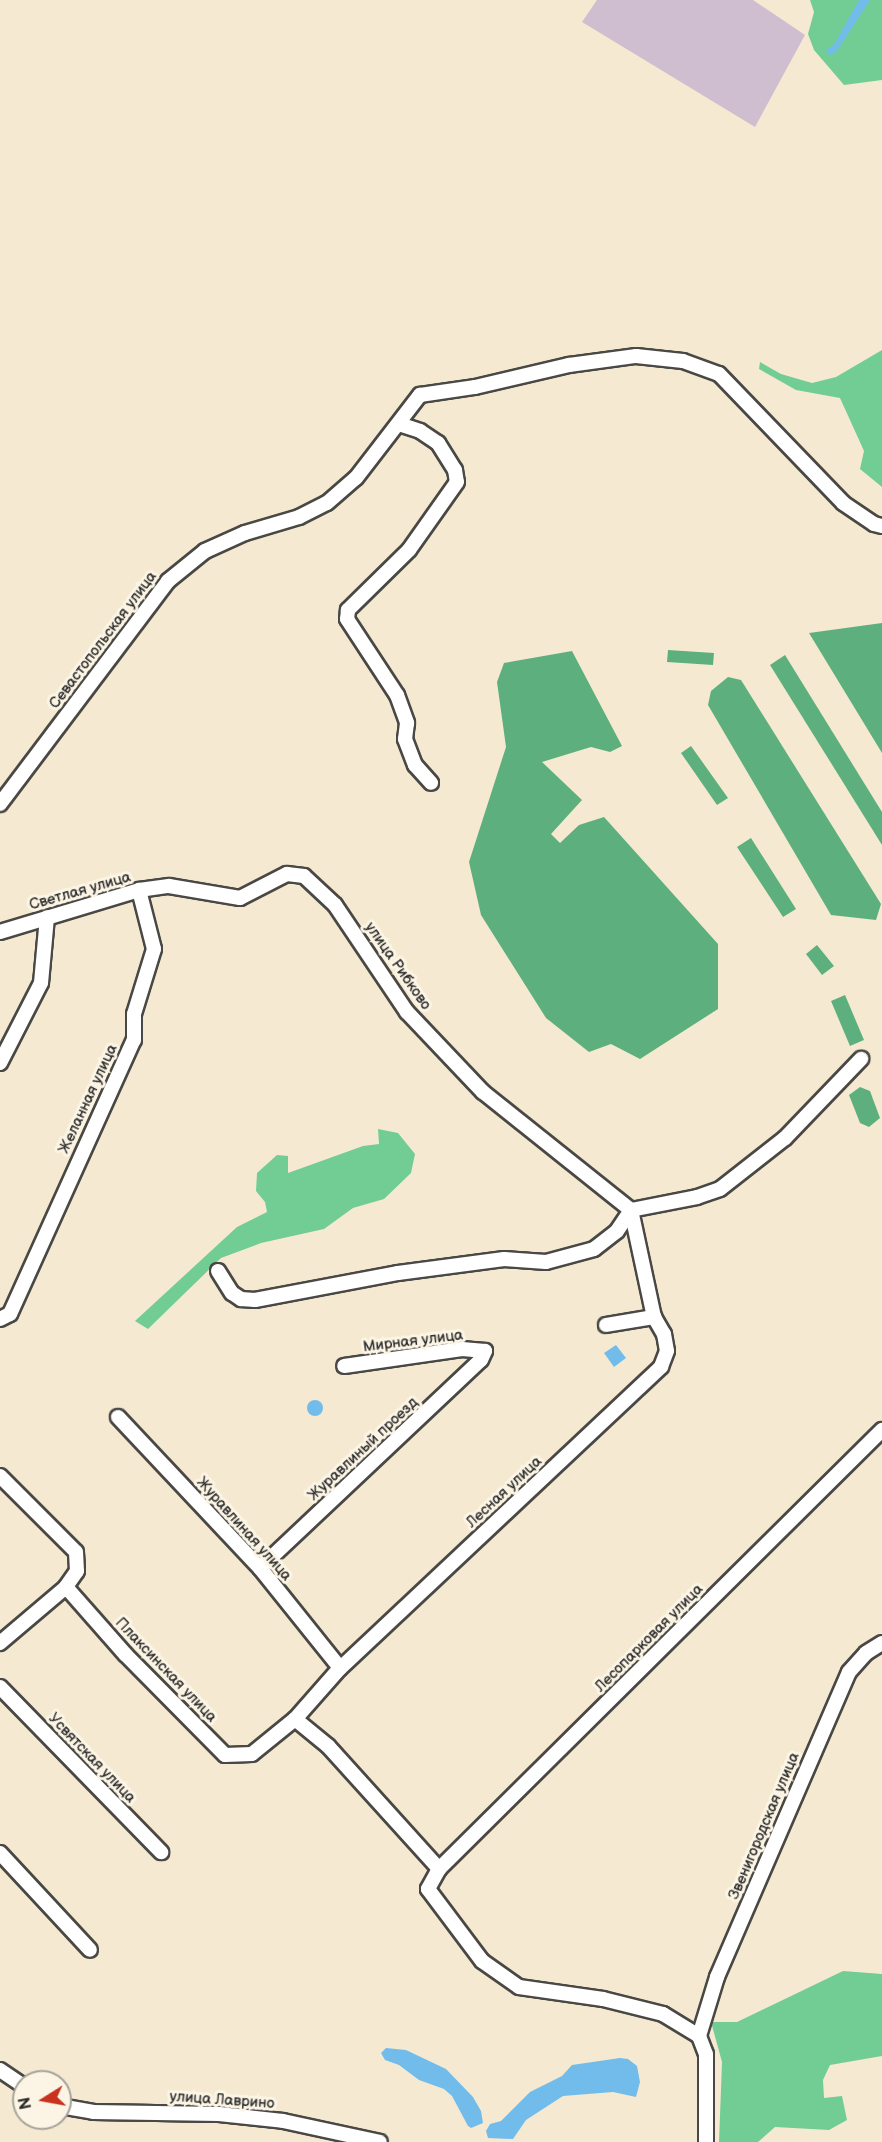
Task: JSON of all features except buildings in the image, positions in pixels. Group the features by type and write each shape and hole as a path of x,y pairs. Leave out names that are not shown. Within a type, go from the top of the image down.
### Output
{"street":[{"name":"Севастопольская улица","path":"0,804 168,581 205,551 245,533 300,517 327,503 356,478 420,395 475,387 569,365 636,356 683,361 719,374 843,503 874,524 882,526"},
{"path":"399,424 420,431 438,443 455,470 458,482 409,550 348,610 347,619 397,695 405,711 408,723 405,739 415,765 431,783"},
{"name":"улица Рибково","path":"169,886 240,898 287,874 304,876 335,905 407,1012 483,1092 631,1210"},
{"name":"Светлая улица","path":"0,932 139,890 169,886"},
{"name":"Желанная улица","path":"5,1316 134,1040 134,1014 154,949 139,890"},
{"path":"0,1063 41,983 47,917"},
{"path":"218,1271 232,1293 241,1299 255,1300 398,1273 504,1259 546,1262 594,1249 617,1231 631,1210 696,1197 720,1189 785,1138 861,1059"},
{"name":"Лесная улица","path":"252,1754 295,1719 340,1668 661,1367 667,1351 664,1334 654,1317 631,1210"},
{"path":"606,1325 654,1317"},
{"name":"Мирная улица","path":"344,1366 462,1349 485,1351"},
{"name":"Журавлиный проезд","path":"260,1568 482,1360 485,1351"},
{"name":"Журавлиная улица","path":"118,1417 260,1568 340,1668"},
{"name":"Лесопарковая улица","path":"439,1869 882,1430"},
{"path":"0,1476 76,1552 77,1571 66,1587 0,1644"},
{"name":"Плаксинская улица","path":"66,1587 125,1654 225,1755 252,1754"},
{"name":"Звенигородская улица","path":"699,2036 717,1977 849,1672 866,1653 882,1643"},
{"name":"Усвятская улица","path":"0,1687 160,1852"},
{"path":"295,1719 328,1746 439,1869 428,1889 482,1961 519,1987 603,2000 663,2014 699,2036 706,2054 706,2142"},
{"path":"0,1853 90,1950"},
{"name":"улица Лаврино","path":"72,2108 93,2112 219,2114 283,2121 380,2142"}],"shaded area":[{"path":"597,0 753,0 805,35 755,127 582,22"}],"green space":[{"path":"810,0 882,0 882,80 844,85 814,50 808,34 814,12"},
{"path":"882,350 882,487 860,469 864,451 840,398 796,390 759,369 760,362 781,374 812,383 836,377"},
{"path":"882,623 882,753 809,633"},
{"path":"668,650 714,653 713,665 667,662"},
{"path":"572,651 622,746 610,752 591,747 542,762 582,800 551,834 560,843 579,825 604,817 718,944 718,1009 640,1059 611,1044 589,1052 546,1018 481,915 469,862 506,747 497,682 504,663"},
{"path":"785,655 882,812 882,845 770,665"},
{"path":"728,677 741,680 881,904 876,920 831,915 708,705 711,691"},
{"path":"691,746 728,798 717,805 681,753"},
{"path":"751,838 796,909 783,917 737,847"},
{"path":"817,945 834,966 822,975 806,954"},
{"path":"845,995 864,1040 850,1046 831,1001"},
{"path":"860,1087 870,1091 880,1118 869,1127 860,1123 849,1095"},
{"path":"378,1129 398,1133 415,1154 411,1173 384,1199 353,1208 324,1229 261,1243 221,1258 148,1329 135,1321 237,1227 267,1212 265,1202 256,1191 257,1173 277,1155 288,1156 288,1173 363,1146 379,1144"},
{"path":"843,1971 882,1974 882,2056 830,2065 823,2080 824,2098 842,2096 847,2120 829,2130 775,2127 758,2142 719,2142 722,2062 711,2022 737,2022"}],"water":[{"path":"859,0 870,0 836,52 829,55 826,50 834,45"},
{"path":"616,1345 626,1358 614,1367 604,1353"},
{"path":"315,1400 321,1402 323,1408 321,1414 315,1416 309,1414 307,1408 309,1402"},
{"path":"386,2048 406,2050 446,2069 473,2097 481,2111 483,2123 471,2128 468,2126 452,2096 444,2089 419,2080 399,2065 385,2060 381,2053"},
{"path":"620,2058 628,2059 637,2066 640,2082 636,2097 613,2092 563,2096 526,2120 513,2139 488,2138 486,2131 490,2124 501,2121 530,2092 562,2076 572,2065"}]}
